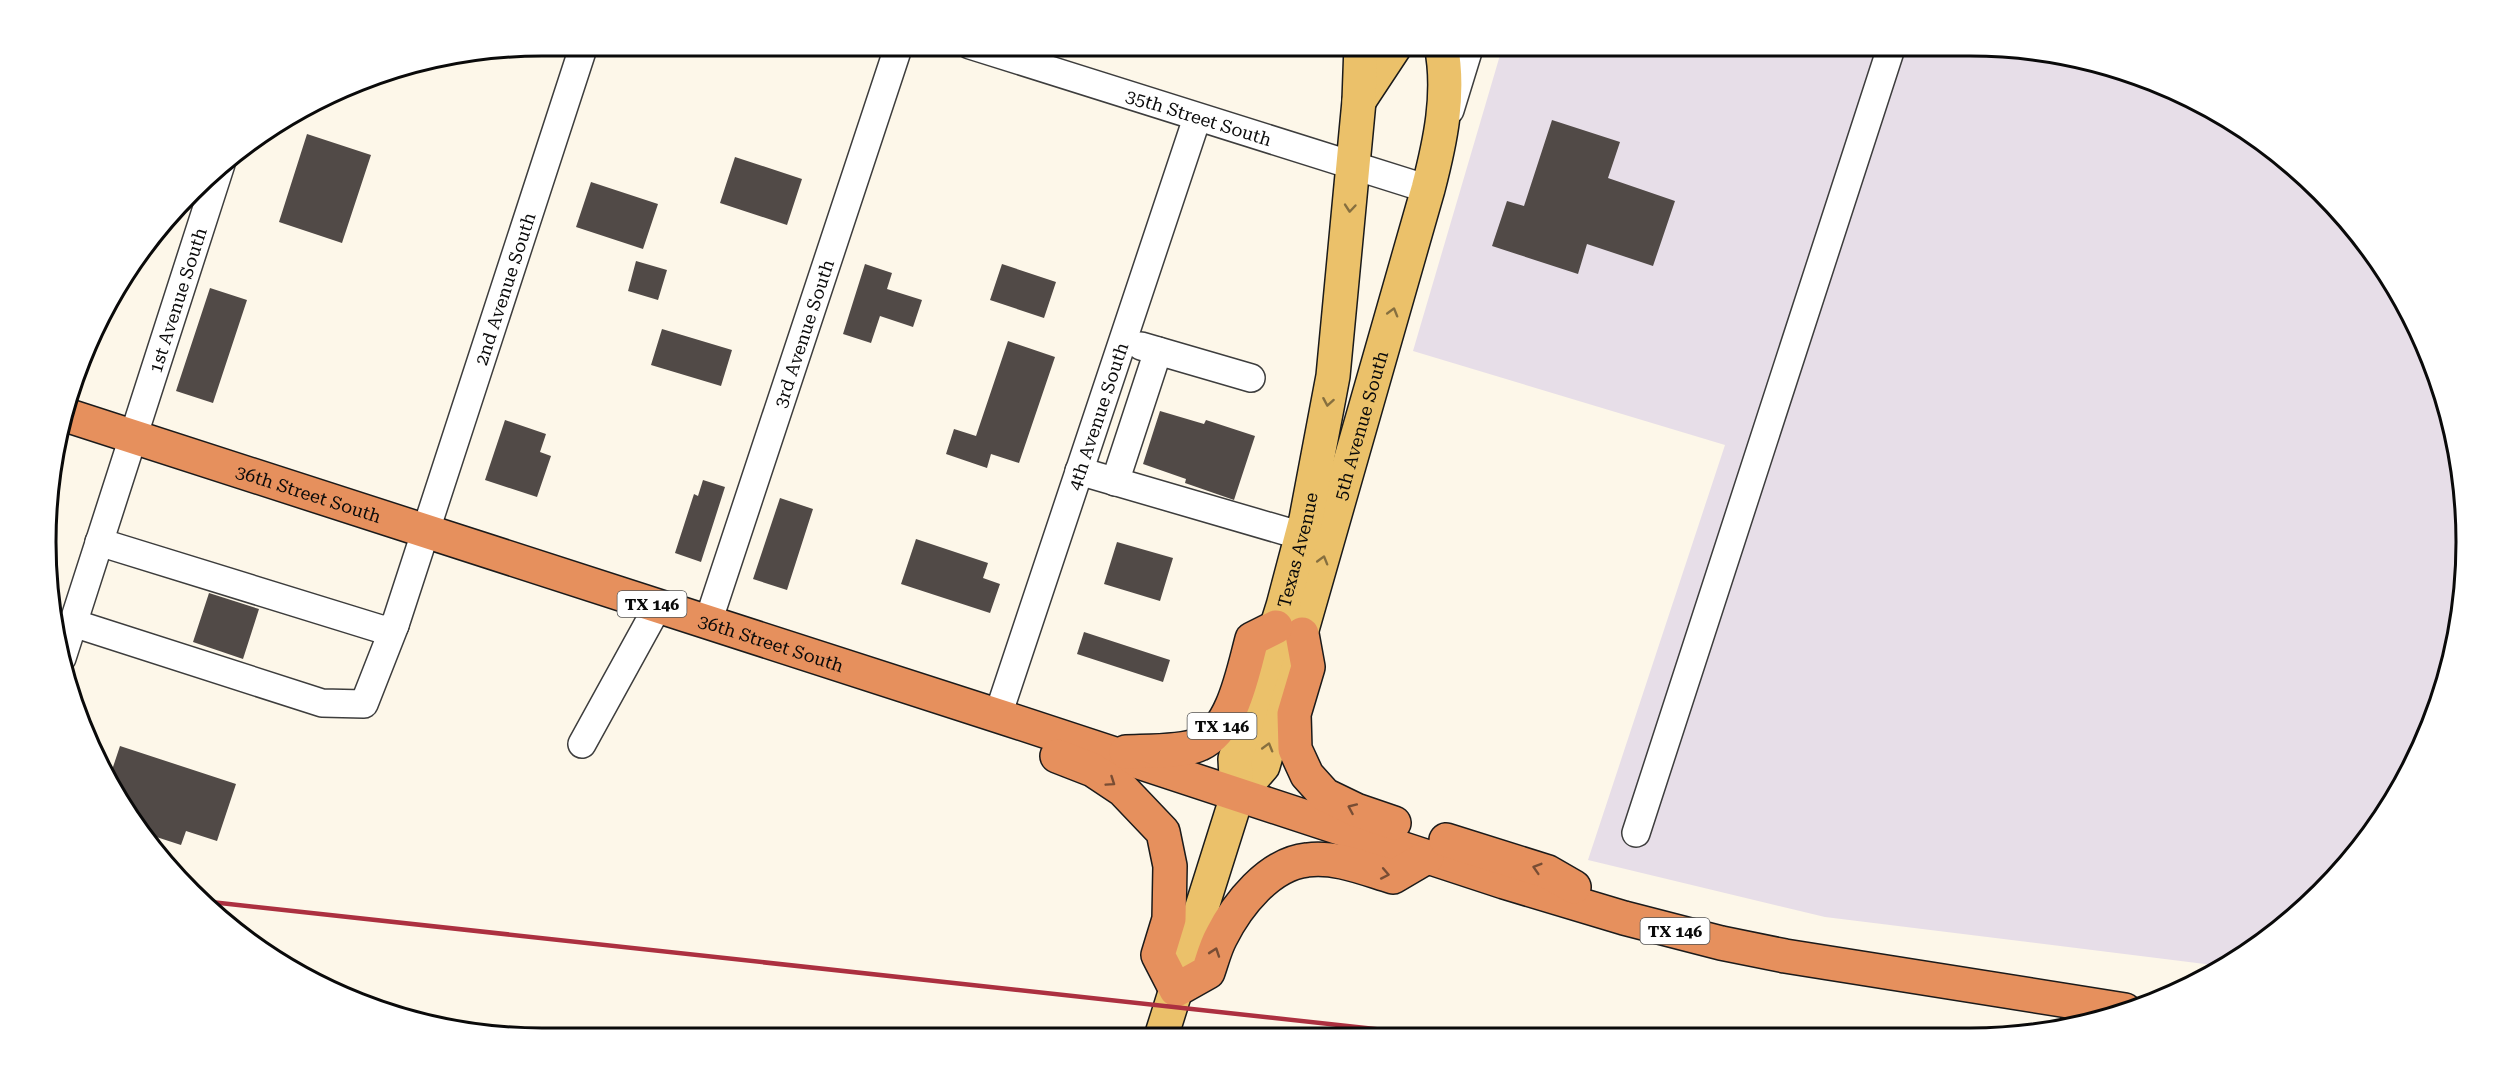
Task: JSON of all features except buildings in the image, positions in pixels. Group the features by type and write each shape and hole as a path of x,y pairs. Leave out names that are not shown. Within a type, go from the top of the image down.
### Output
{"highway":[{"name":"36th Street South","path":"72,417 998,715 1237,796"},
{"name":"TX 146","path":"1110,753 1169,750 1199,745 1221,729 1232,704 1252,639 1289,630"},
{"path":"1289,630 1308,667 1294,714 1295,749 1307,775 1325,795 1356,810 1548,872 1624,918"},
{"path":"929,693 965,726 1093,770 1123,790 1163,832 1170,866 1169,919 1158,955 1176,990 1208,972 1220,938 1235,913 1251,893 1279,869 1306,860 1337,861 1393,877 1427,857"},
{"name":"TX 146","path":"1237,796 1504,882 1624,918 1721,943 1785,956 2110,1008"}],"main road":[{"name":"Texas Avenue","path":"1289,630 1302,536 1318,461 1332,376 1359,101 1361,56"},
{"path":"1359,101 1389,56"},
{"path":"1441,140 1446,68 1443,56"},
{"name":"5th Avenue South","path":"1237,796 1263,766 1289,630 1428,189 1441,140"},
{"path":"1164,1028 1237,796"}],"street":[{"name":"2nd Avenue South","path":"73,623 322,703 364,705 395,625 580,56"},
{"name":"3rd Avenue South","path":"708,622 895,56"},
{"name":"35th Street South","path":"1004,56 1428,189"},
{"name":"5th Avenue South","path":"1441,140 1467,56"},
{"path":"1636,833 1888,56"},
{"name":"4th Avenue South","path":"998,715 1197,118"},
{"name":"1st Avenue South","path":"67,644 215,181"},
{"path":"1123,340 1251,378"},
{"path":"1115,482 1158,351"},
{"path":"1099,412 1135,423"},
{"path":"1080,471 1302,536"},
{"path":"99,542 384,630 395,625"},
{"path":"582,744 658,606"}],"shaded area":[{"path":"1500,56 2001,57 2064,65 2125,81 2184,106 2212,121 2239,137 2290,176 2335,221 2355,246 2374,272 2405,327 2430,386 2439,416 2451,478 2454,510 2456,542 2451,606 2439,668 2430,698 2405,757 2390,785 2374,812 2335,863 2290,908 2239,947 2209,965 1825,917 1588,860 1725,445 1413,351"}],"railway":[{"path":"215,902 1366,1028"}]}
